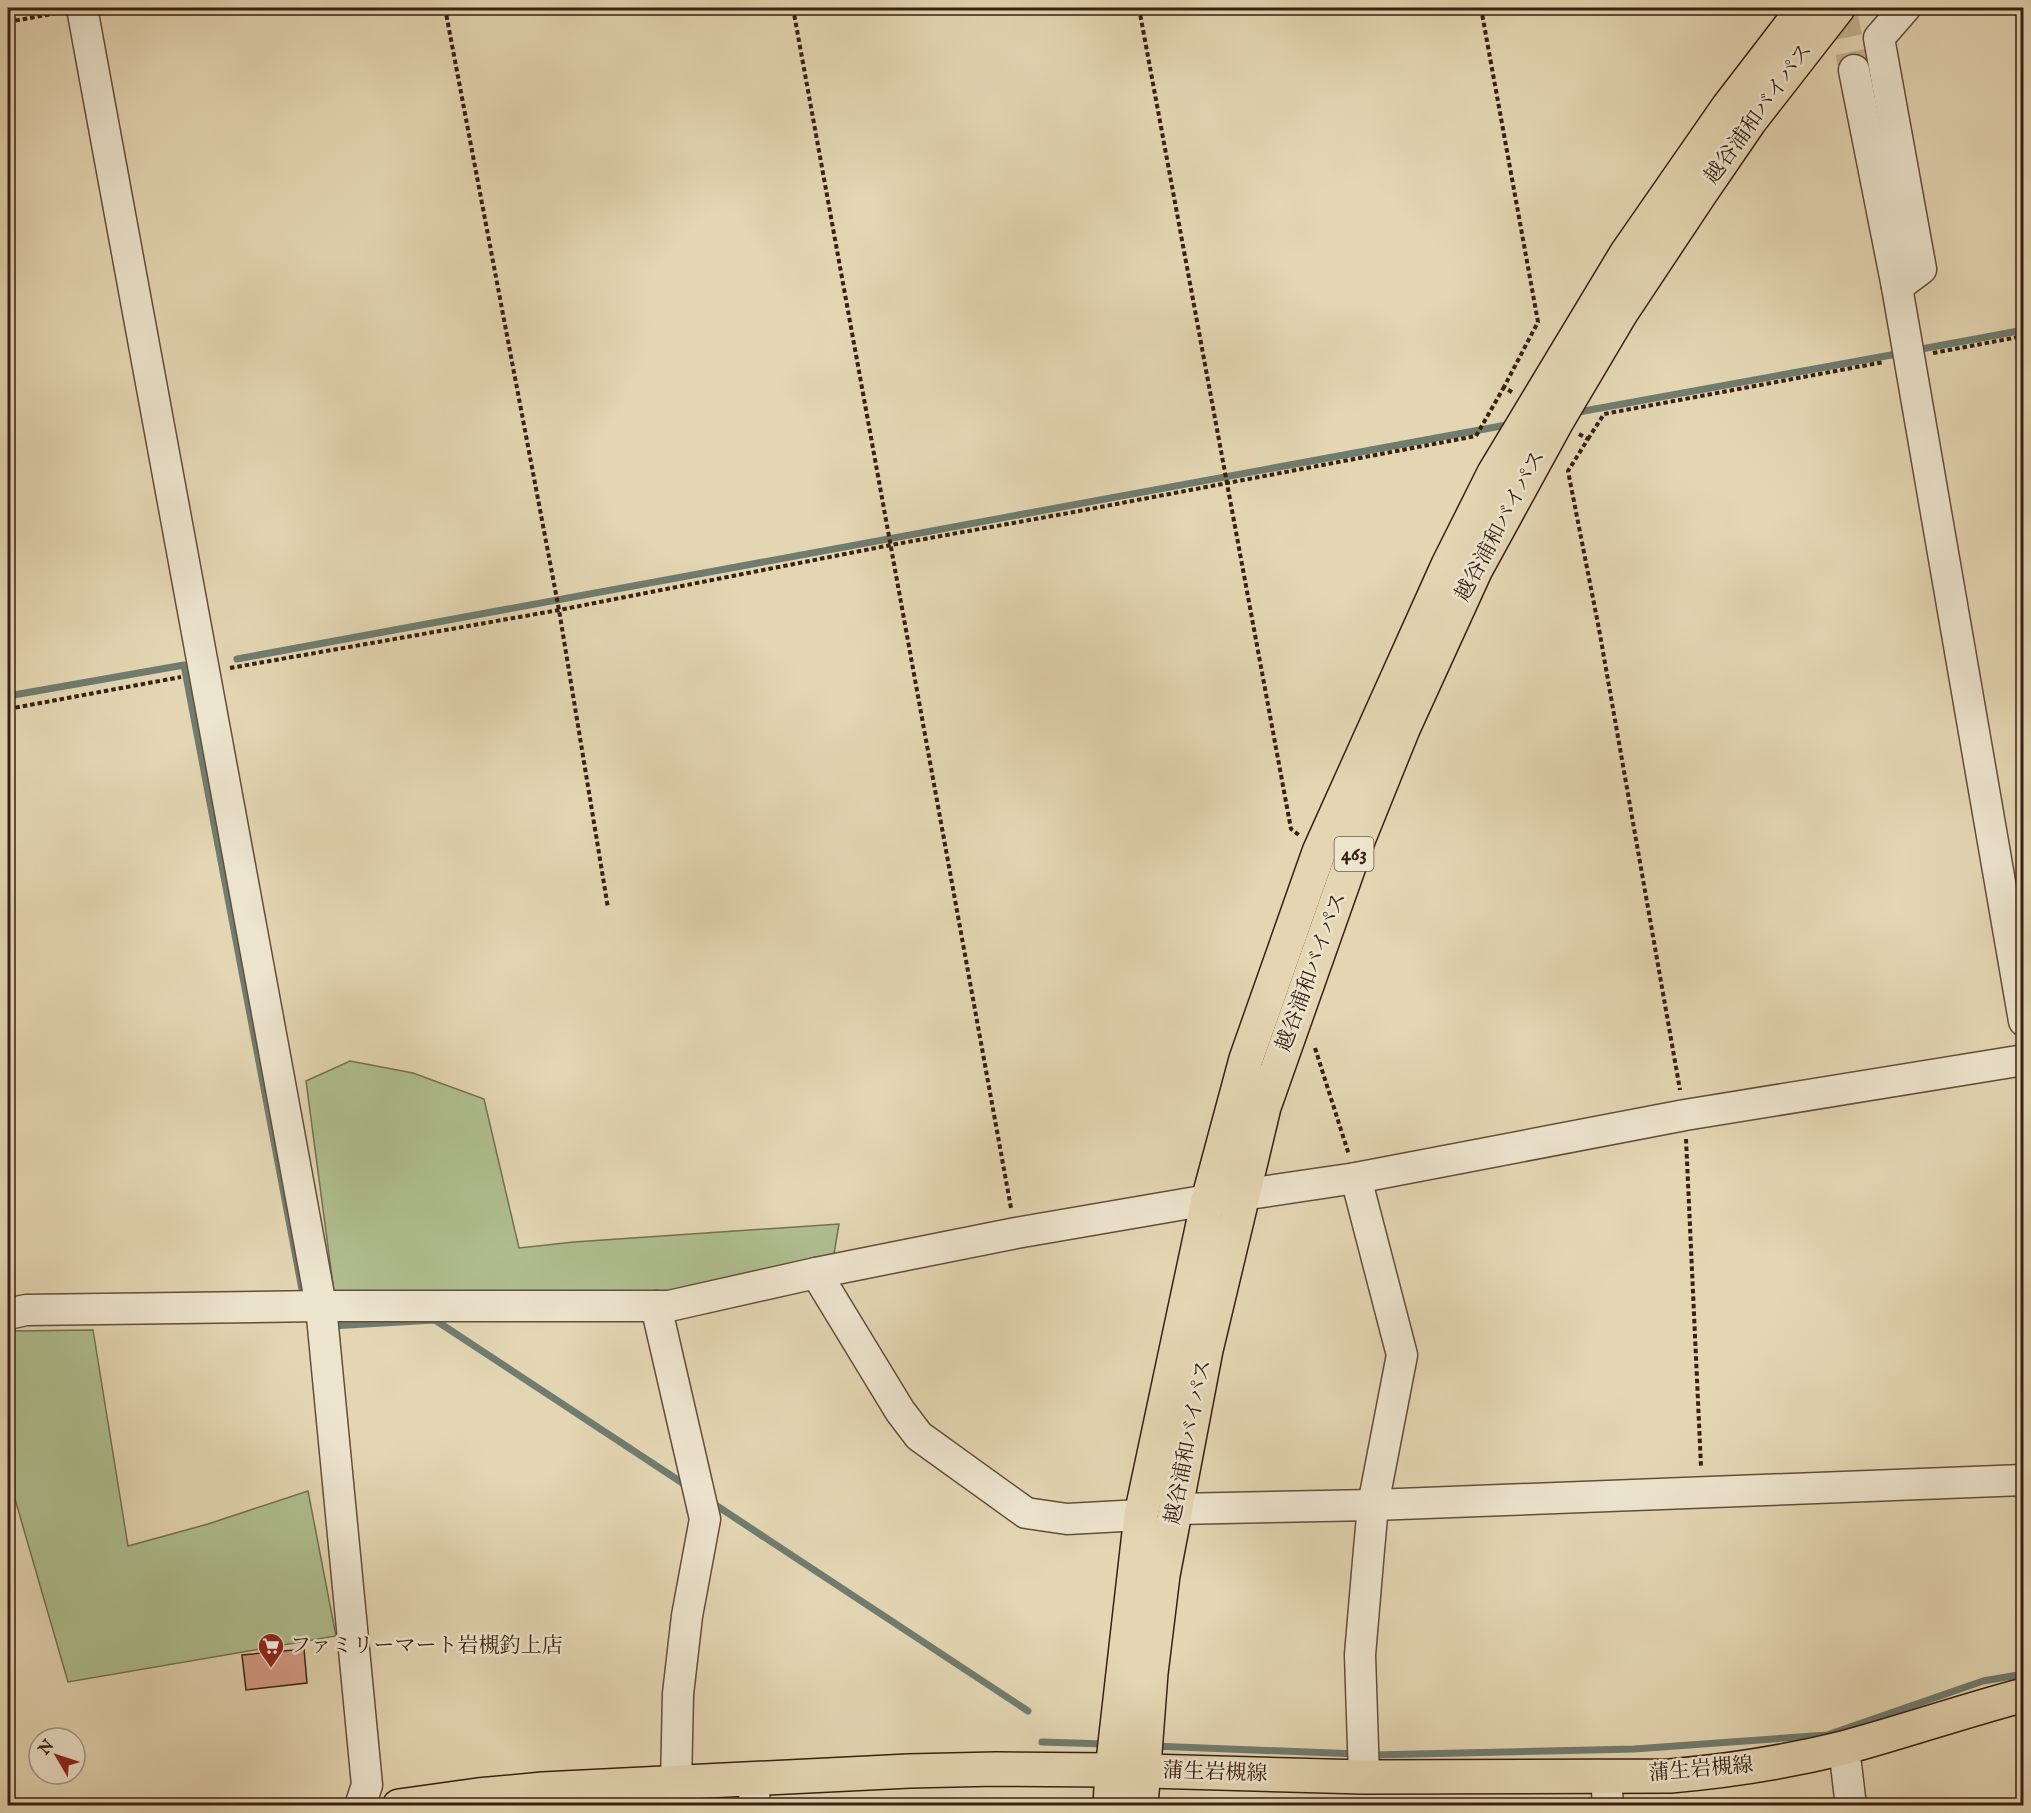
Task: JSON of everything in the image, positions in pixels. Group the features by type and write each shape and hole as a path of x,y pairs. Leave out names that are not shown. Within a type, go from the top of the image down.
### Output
{"main road":[{"name":"越谷浦和バイパス","path":"1110,1806 1128,1770 1151,1673 1162,1586 1206,1350 1268,1097 1359,838 1403,729 1545,414 1626,254 1728,107 1804,8"},
{"name":"越谷浦和バイパス","path":"1141,1806 1128,1770 1141,1515 1208,1200 1246,1059 1319,852 1448,565 1494,473 1545,414 1621,313 1750,121 1838,8"},
{"name":"蒲生岩槻線","path":"399,1806 478,1795 676,1784 754,1792 996,1769 1128,1770 1364,1778 1607,1791 1670,1776 1714,1772 1800,1758 1844,1748 2024,1695"}],"street":[{"path":"82,8 321,1306 367,1785 360,1806"},
{"path":"1897,287 1921,269 1879,38 1905,8"},
{"path":"1854,70 1897,287 2024,1021"},
{"path":"8,1314 26,1310 321,1306 669,1306 1016,1233 1208,1200 1356,1178 1684,1115 2024,1060"},
{"path":"1356,1178 1402,1355 1373,1504 1360,1655 1364,1778"},
{"path":"816,1274 900,1411 919,1436 1026,1513 1067,1520 1141,1515"},
{"path":"656,1306 705,1519 687,1616 678,1694 676,1784"},
{"path":"1176,1509 2024,1480"},
{"path":"1844,1748 1851,1806"}],"path":[{"path":"8,22 82,8"},
{"path":"446,8 559,610 608,908"},
{"path":"793,8 1016,1233"},
{"path":"1138,8 1291,829 1319,852"},
{"path":"8,709 559,610 891,545 1476,436 1538,322 1481,8"},
{"path":"1702,1492 1684,1115 1599,629 1568,471 1604,414 2024,336"},
{"path":"1504,387 1588,439"},
{"path":"1314,1048 1356,1178"}],"green space":[{"path":"350,1061 413,1073 484,1099 519,1248 574,1242 839,1224 834,1254 665,1292 334,1292 306,1081"},
{"path":"93,1330 128,1546 208,1524 308,1491 336,1636 68,1682 15,1499 13,1331"}],"building":[{"path":"304,1649 307,1683 246,1690 242,1655"}],"waterway":[{"path":"1916,350 2024,330"},
{"path":"1573,413 1902,353"},
{"path":"237,659 1512,424"},
{"path":"8,696 184,665 304,1300"},
{"path":"331,1326 435,1320 687,1486"},
{"path":"711,1502 1028,1711"},
{"path":"1372,1755 1634,1749 1827,1735 1983,1681 2024,1674"},
{"path":"1042,1742 1106,1744"},
{"path":"1153,1746 1358,1754"}],"tunnel":[{"path":"1841,8 1854,70"}],"place":[{"name":"ファミリーマート岩槻釣上店","path":"271,1669"}]}
